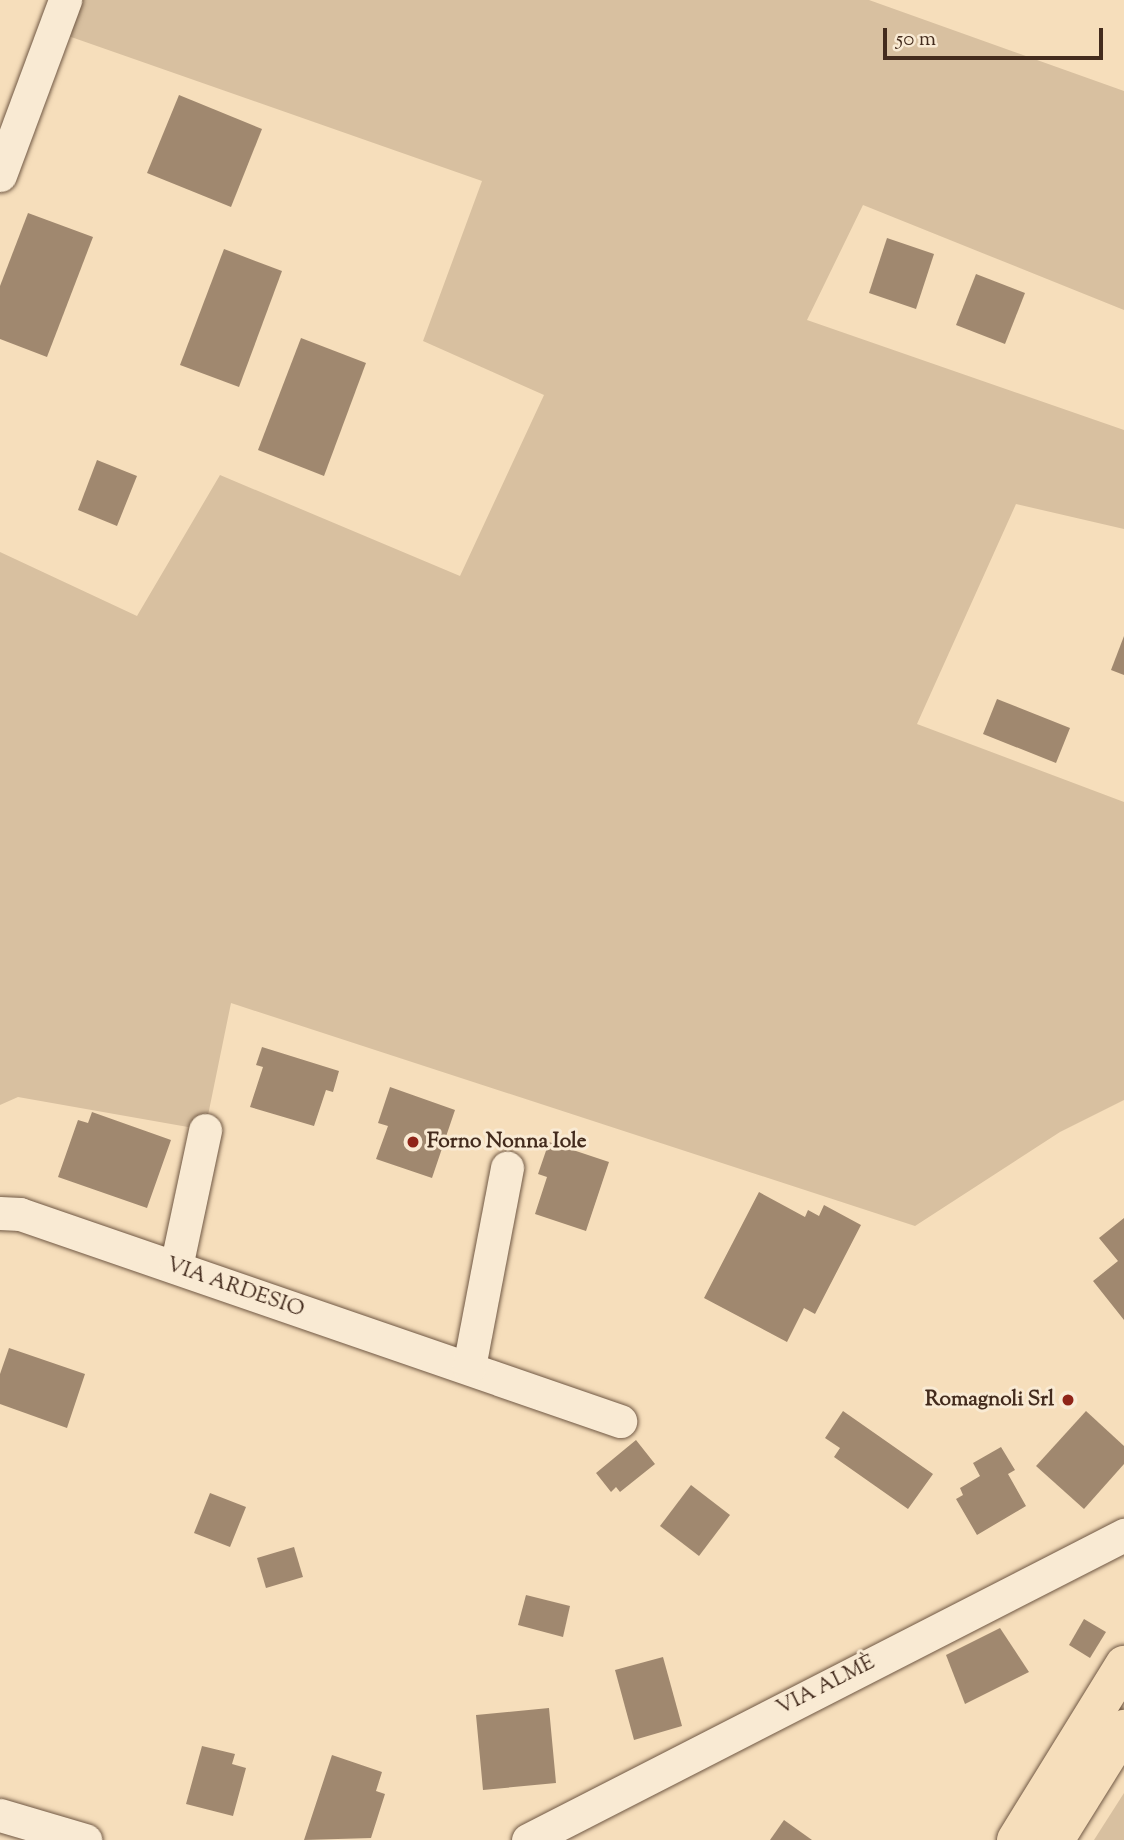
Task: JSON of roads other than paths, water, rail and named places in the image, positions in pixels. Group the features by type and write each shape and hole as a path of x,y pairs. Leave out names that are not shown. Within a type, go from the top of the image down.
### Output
{"main road":[{"path":"1016,1840 1124,1665"},
{"path":"1055,1840 1124,1729"}],"street":[{"path":"0,175 65,0"},
{"path":"176,1268 205,1130"},
{"path":"469,1367 507,1168"},
{"name":"VIA ARDESIO","path":"0,1213 20,1214 469,1367 620,1422"},
{"name":"VIA ALMÈ","path":"528,1840 1124,1535"},
{"path":"3,1823 85,1840"}],"place":[{"name":"Forno Nonna Iole","path":"413,1142"},
{"name":"Romagnoli Srl","path":"1068,1400"}]}
